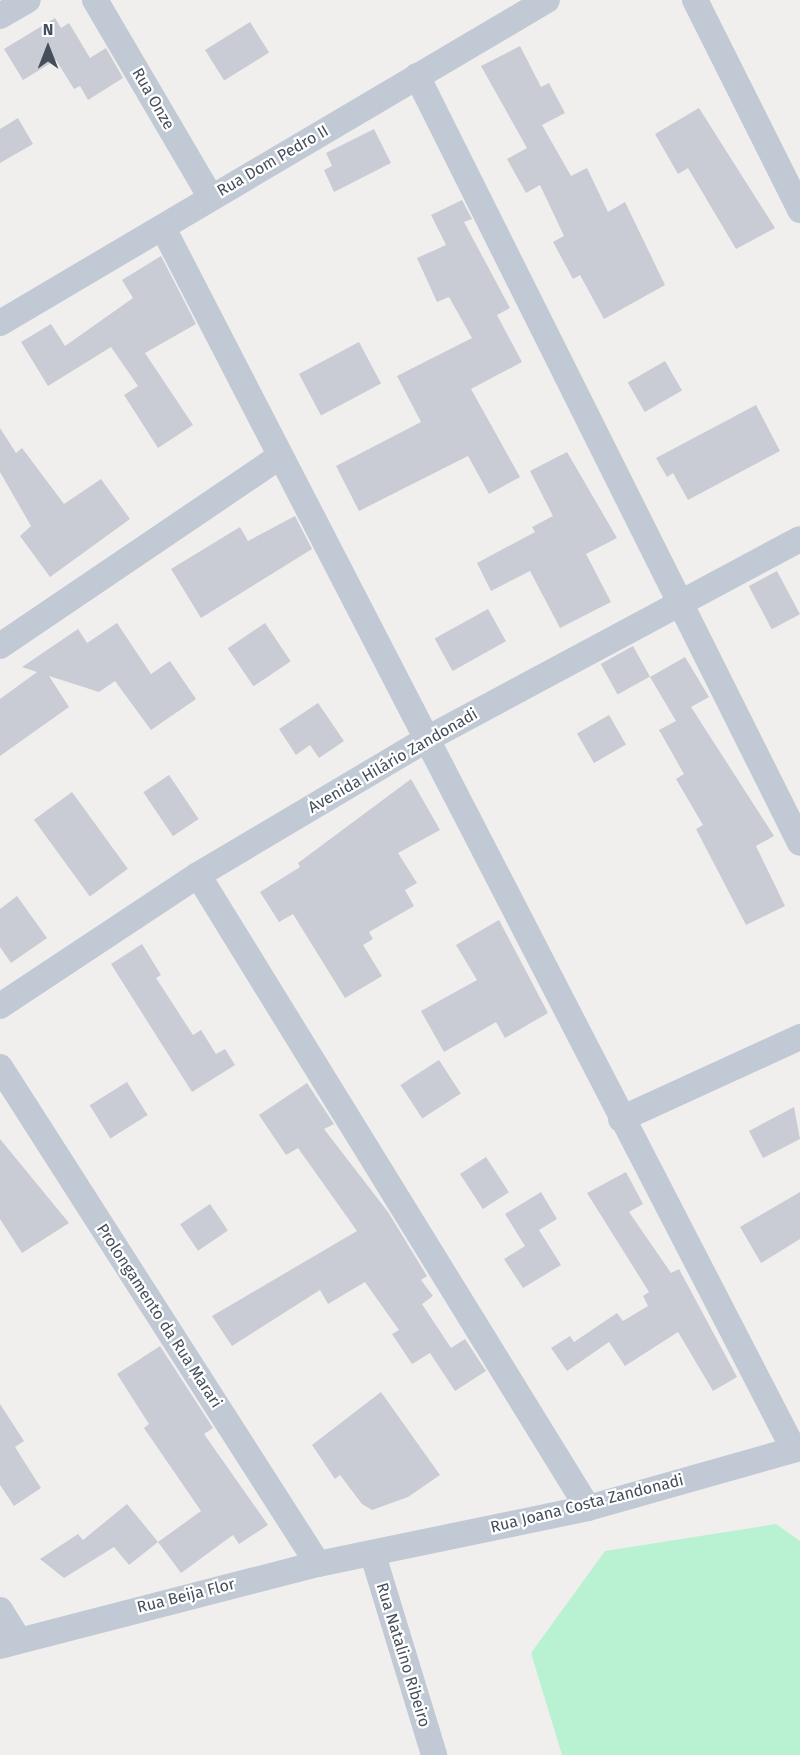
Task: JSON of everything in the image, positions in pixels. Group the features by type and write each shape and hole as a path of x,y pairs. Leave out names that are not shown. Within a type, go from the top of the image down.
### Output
{"street":[{"path":"0,16 28,0"},
{"name":"Rua Onze","path":"95,0 211,198"},
{"name":"Rua Dom Pedro II","path":"0,323 547,0"},
{"path":"695,0 800,210"},
{"path":"417,76 800,843"},
{"path":"163,228 621,1119 797,1450"},
{"path":"0,646 279,457"},
{"name":"Avenida Hilário Zandonadi","path":"0,1006 198,875 425,740 679,602 800,540"},
{"path":"198,875 588,1508"},
{"path":"621,1119 800,1038"},
{"name":"Prolongamento da Rua Marari","path":"0,1067 318,1564"},
{"name":"Rua Joana Costa Zandonadi","path":"374,1555 588,1508 797,1450"},
{"name":"Rua Beija Flor","path":"10,1643 318,1564 374,1555"},
{"name":"Rua Natalino Ribeiro","path":"374,1555 434,1755"},
{"path":"0,1610 10,1643"}],"green space":[{"path":"776,1524 800,1541 800,1755 562,1755 531,1653 605,1551"}],"building":[{"path":"55,18 61,28 69,23 90,58 106,48 123,78 88,100 80,86 74,89 56,60 23,80 4,49"},
{"path":"250,22 269,53 224,81 205,50"},
{"path":"520,46 541,87 549,83 565,113 542,125 571,176 587,168 608,212 625,202 665,285 604,319 580,275 573,279 553,242 564,236 540,185 526,193 507,159 527,148 481,66"},
{"path":"699,108 775,228 736,249 688,168 678,174 655,134"},
{"path":"18,118 33,144 0,163 0,129"},
{"path":"374,129 391,163 334,192 324,170 332,166 326,153"},
{"path":"462,200 472,219 464,222 510,308 497,315 522,362 471,389 520,477 489,494 468,456 359,511 336,466 421,422 397,376 472,338 449,297 437,302 417,258 446,245 431,215"},
{"path":"161,256 196,324 145,353 193,425 158,448 124,395 138,386 111,347 48,386 21,342 51,324 65,346 133,298 122,280"},
{"path":"359,342 381,383 321,415 299,374"},
{"path":"665,361 682,390 645,412 628,383"},
{"path":"756,405 780,451 688,500 673,473 667,477 656,458"},
{"path":"0,428 16,453 22,448 64,504 101,479 130,519 50,577 20,536 31,526 0,472"},
{"path":"567,452 617,538 586,554 611,602 560,628 530,571 491,591 477,563 535,532 532,527 553,516 530,471"},
{"path":"295,516 312,549 201,618 171,569 240,527 248,541"},
{"path":"777,571 800,614 772,629 749,586"},
{"path":"488,609 506,641 453,671 435,639"},
{"path":"117,623 151,674 170,661 196,699 151,730 115,681 99,692 49,676 69,707 0,756 0,699 37,672 22,667 78,629 87,643"},
{"path":"265,623 291,661 253,686 228,648"},
{"path":"633,646 650,677 618,695 601,664"},
{"path":"685,657 709,697 691,707 774,836 756,846 785,906 746,925 696,829 703,825 676,779 684,774 659,730 676,721 650,677"},
{"path":"318,703 344,741 319,758 310,745 296,755 279,729"},
{"path":"609,715 626,744 594,763 577,734"},
{"path":"169,775 199,819 173,836 143,792"},
{"path":"411,779 440,830 398,853 417,883 405,890 414,906 369,932 373,939 363,945 382,976 345,998 293,914 279,922 260,892 300,867 298,863"},
{"path":"72,792 128,869 90,896 34,820"},
{"path":"17,896 47,938 11,963 0,947 0,909"},
{"path":"499,920 548,1013 505,1038 496,1022 444,1052 421,1011 477,980 456,945"},
{"path":"142,944 161,975 156,978 193,1035 201,1030 216,1054 225,1049 235,1065 192,1092 111,964"},
{"path":"439,1060 461,1094 422,1119 400,1085"},
{"path":"127,1082 148,1115 110,1138 90,1105"},
{"path":"307,1083 334,1124 324,1129 388,1212 427,1276 421,1280 433,1296 422,1304 451,1348 465,1339 486,1371 455,1391 430,1353 412,1364 392,1334 399,1330 365,1282 328,1304 320,1290 232,1346 212,1316 357,1231 298,1148 286,1155 259,1115"},
{"path":"794,1107 800,1139 763,1158 749,1131"},
{"path":"0,1139 69,1223 22,1253 0,1219"},
{"path":"486,1157 509,1192 483,1209 460,1174"},
{"path":"626,1172 643,1204 629,1212 671,1273 679,1269 737,1377 713,1391 678,1332 625,1366 609,1342 567,1371 551,1348 570,1336 574,1342 617,1313 623,1321 648,1306 643,1296 649,1292 587,1193"},
{"path":"541,1192 557,1219 539,1230 561,1265 523,1288 504,1259 525,1246 505,1214"},
{"path":"800,1192 800,1239 761,1263 740,1227"},
{"path":"210,1204 228,1231 198,1251 180,1224"},
{"path":"160,1346 213,1428 204,1434 268,1525 239,1544 233,1535 181,1573 158,1542 201,1511 144,1428 149,1424 117,1374"},
{"path":"381,1392 440,1475 408,1497 372,1510 362,1504 340,1475 335,1479 312,1445"},
{"path":"0,1404 24,1441 15,1447 41,1488 14,1506 0,1485"},
{"path":"127,1504 158,1542 129,1565 114,1547 64,1578 40,1559 78,1534 83,1540"}]}
